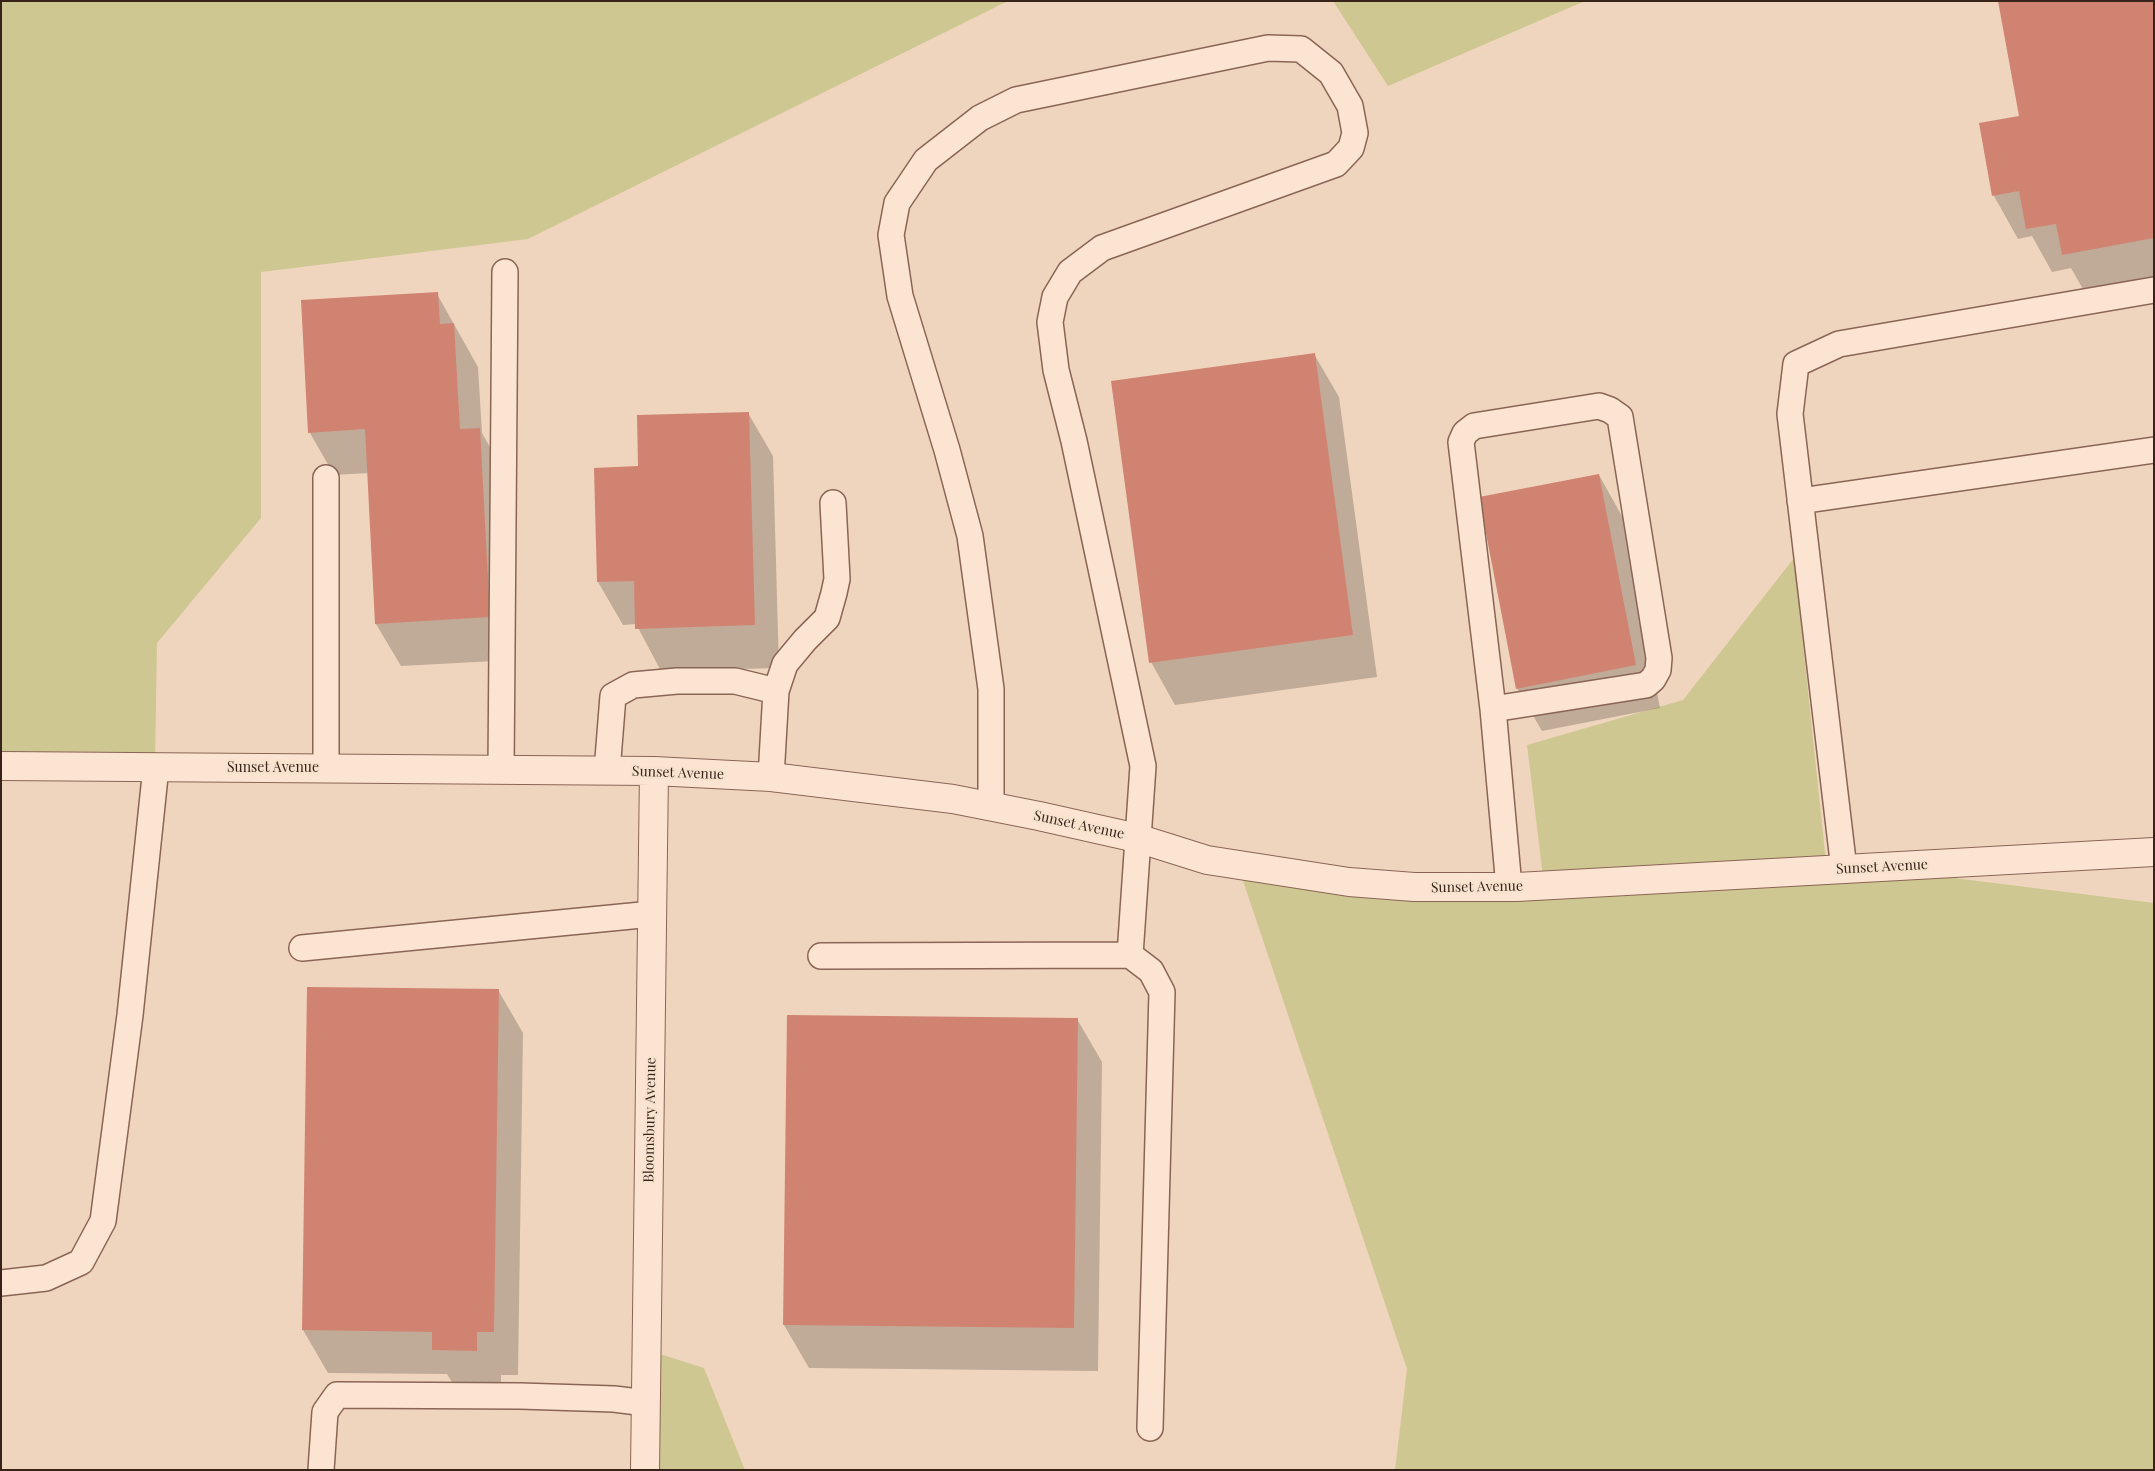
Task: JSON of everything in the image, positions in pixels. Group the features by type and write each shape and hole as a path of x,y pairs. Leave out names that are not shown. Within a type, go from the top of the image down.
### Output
{"street":[{"name":"Sunset Avenue","path":"1,766 607,770 771,777 953,799 1138,838 1206,860 1350,882 1414,887 1509,887 2154,852"},
{"name":"Bloomsbury Avenue","path":"645,1470 654,771"}],"lane":[{"path":"991,807 991,689 970,536 947,450 900,296 890,236 897,203 926,160 980,118 1016,100 1268,48 1301,49 1331,73 1350,106 1355,133 1351,148 1336,164 1102,248 1070,272 1055,297 1053,305 1050,322 1056,370 1074,441 1143,766 1130,956"},
{"path":"501,770 505,272"},
{"path":"1844,869 1790,414 1796,364 1840,344 2154,290"},
{"path":"1493,708 1646,685 1653,679 1658,670 1659,658 1620,417 1610,410 1599,406 1474,426 1465,433 1461,442 1493,708 1509,887"},
{"path":"1800,501 2154,450"},
{"path":"326,478 326,768"},
{"path":"771,777 776,691 785,664 827,618 837,579 833,503"},
{"path":"607,770 613,696 634,685 677,681 735,681 776,691"},
{"path":"1,1283 46,1278 81,1262 103,1221 130,1015 156,767"},
{"path":"302,948 652,914"},
{"path":"820,956 1130,956 1151,971 1162,992 1150,1428"},
{"path":"321,1470 326,1412 337,1395 520,1396 614,1399 646,1403"}],"shaded area":[{"path":"1,1 1008,1 528,239 261,272 261,518 157,643 155,762 1,760"},
{"path":"1333,1 1585,1 1388,86"},
{"path":"1794,558 1826,862 2154,903 2154,1470 1395,1470 1407,1369 1237,863 1544,885 1527,745 1683,700"},
{"path":"641,1348 704,1368 745,1470 640,1470"}],"building":[{"path":"1998,1 2154,1 2154,238 2062,255 2056,224 2026,229 2019,191 1992,196 1979,123 2019,116"},
{"path":"438,292 440,324 454,323 460,429 480,428 490,617 375,624 365,429 308,433 301,300"},
{"path":"1315,353 1353,635 1149,663 1111,381"},
{"path":"749,412 755,625 635,629 634,581 597,582 594,468 638,466 637,415"},
{"path":"1599,474 1636,665 1516,689 1479,497"},
{"path":"307,987 499,989 494,1332 477,1332 477,1351 432,1350 432,1332 302,1330"},
{"path":"787,1015 1078,1018 1074,1328 783,1325"}]}
